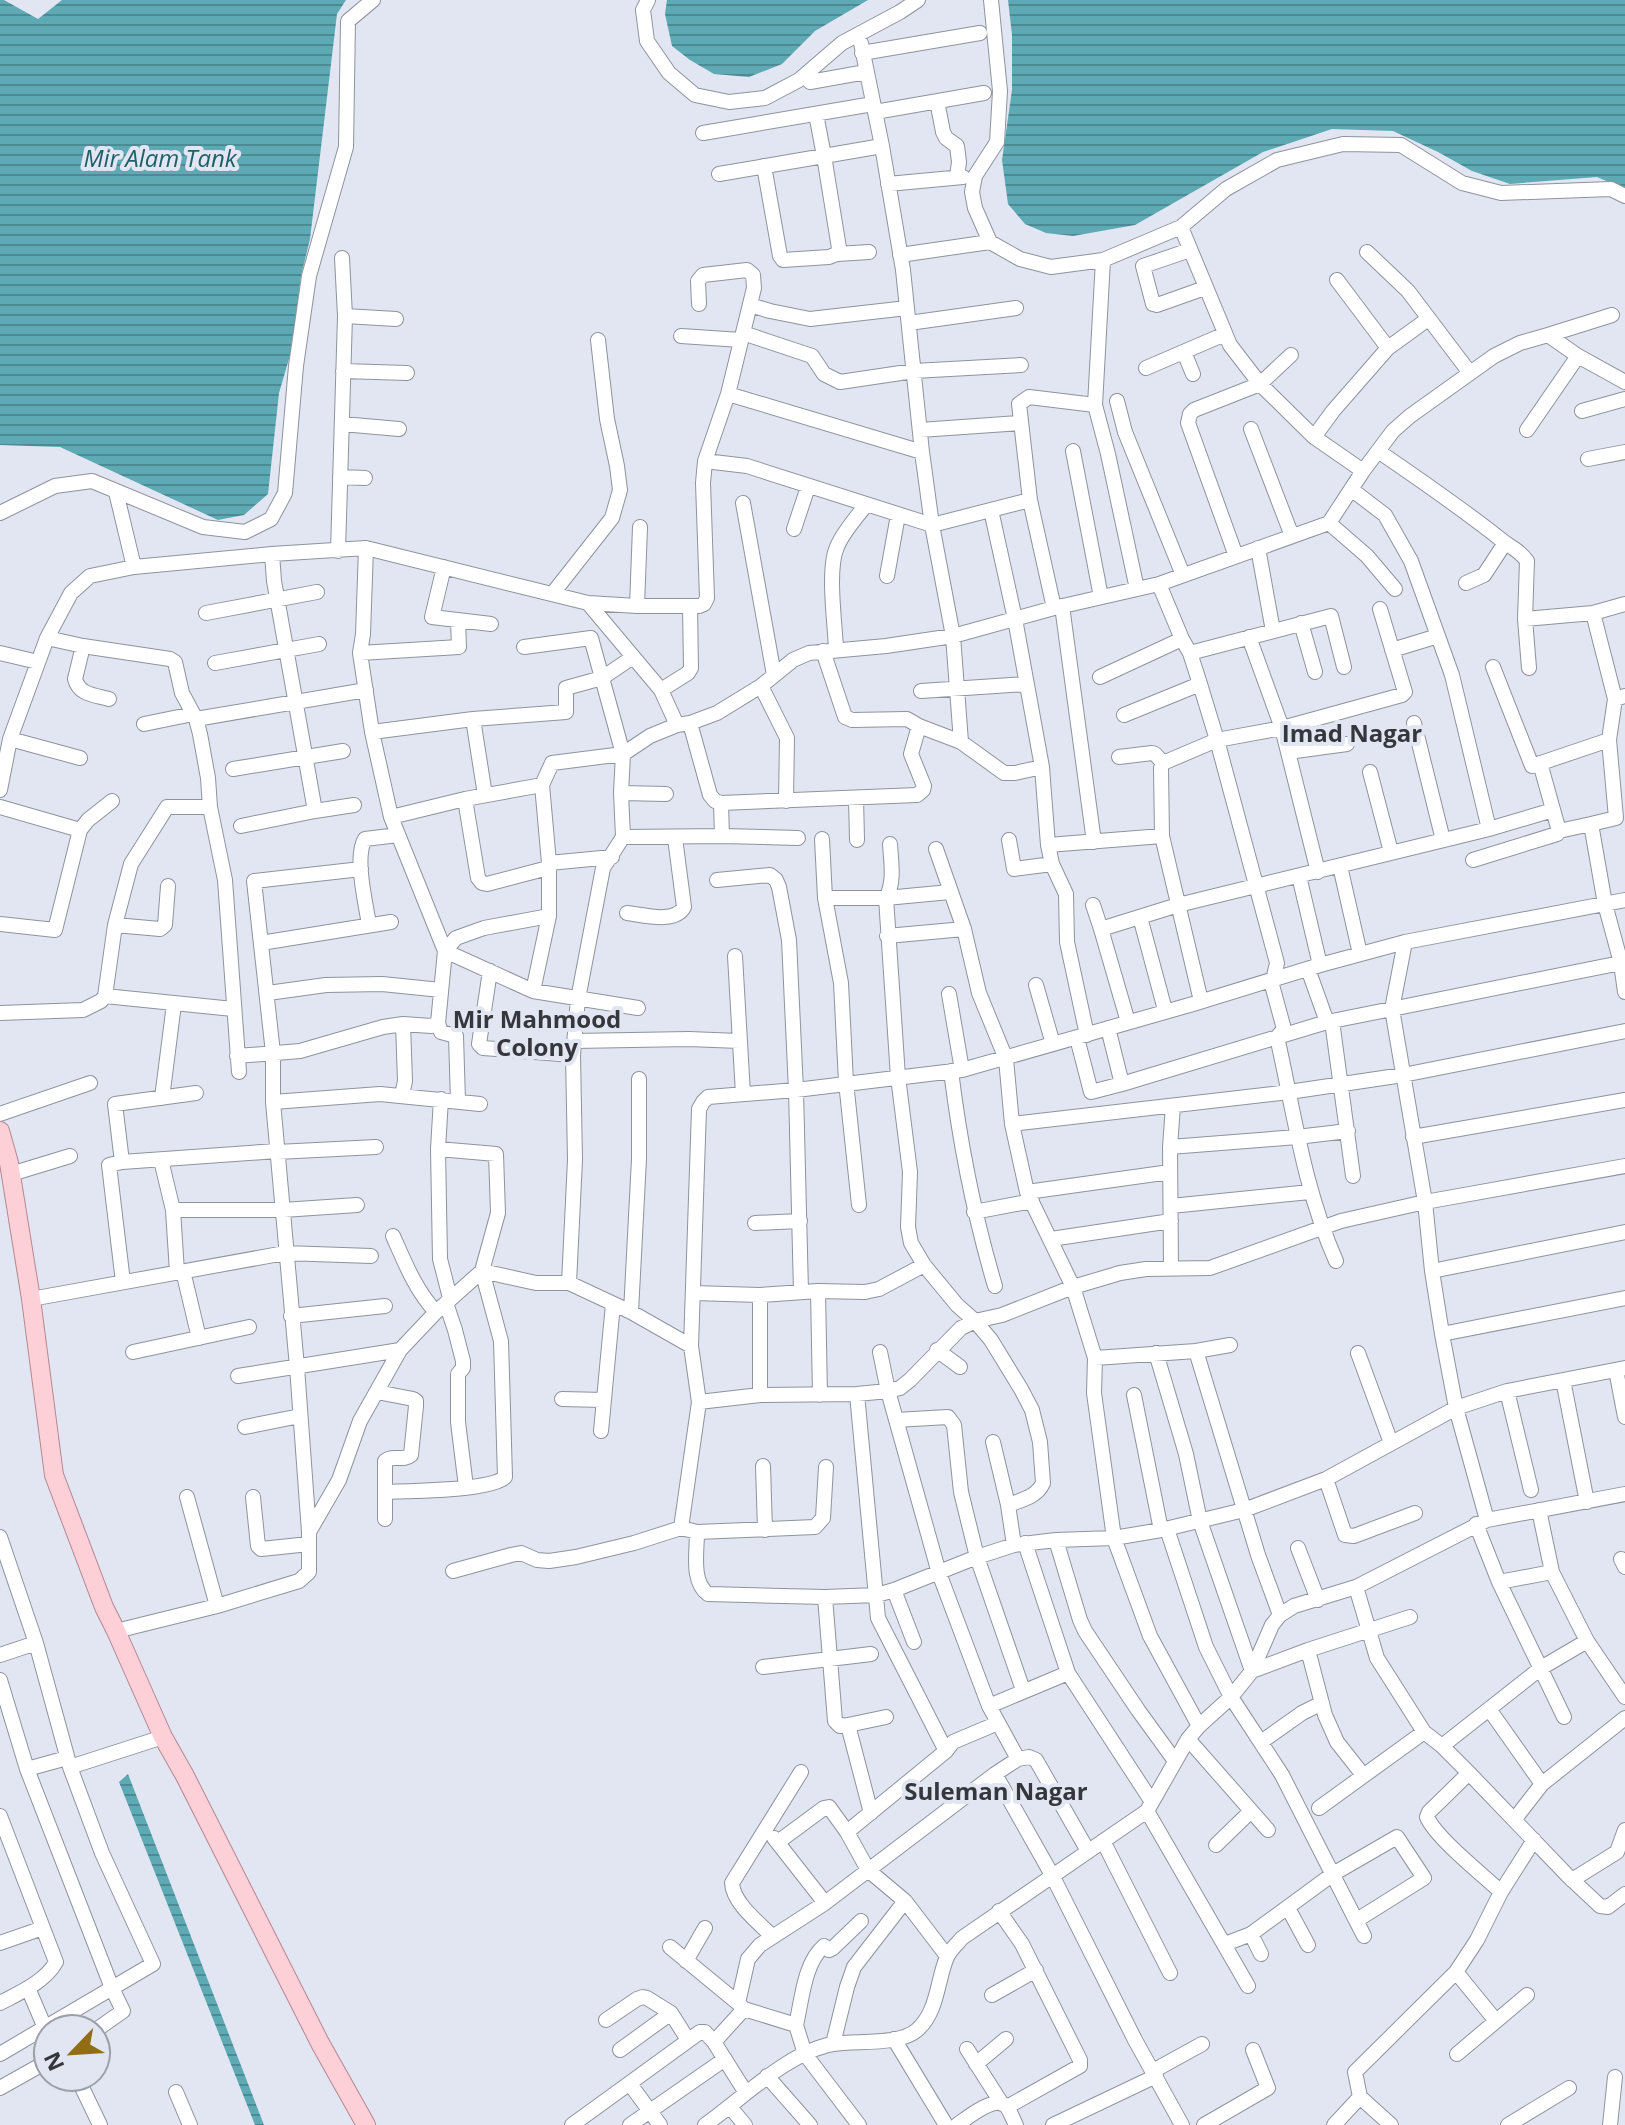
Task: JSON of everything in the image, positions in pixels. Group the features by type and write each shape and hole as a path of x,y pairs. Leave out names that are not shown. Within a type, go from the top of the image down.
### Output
{"main road":[{"path":"0,1131 11,1174 31,1299 54,1475 104,1607 163,1737 320,2043 366,2125"}],"street":[{"path":"0,513 55,486 92,481 203,527 245,532 271,519 285,493 296,366 309,276 346,147 348,21 373,0"},
{"path":"648,0 643,10 647,41 669,73 695,95 729,102 765,98 799,80 842,43 918,0"},
{"path":"991,0 1000,91 997,142 975,176 972,192 975,208 990,242 1020,259 1051,267 1103,260 1181,227 1226,189 1277,160 1343,144 1401,145 1462,183 1501,193 1611,189 1625,196"},
{"path":"961,742 953,636 932,525 900,255 882,146 861,48 980,33"},
{"path":"810,82 866,72"},
{"path":"703,133 816,114 984,93"},
{"path":"888,184 960,177 957,146 943,132 937,101"},
{"path":"816,114 839,248 837,254"},
{"path":"719,174 882,146"},
{"path":"764,166 783,260 869,252"},
{"path":"1181,227 1230,345 1260,384 1314,437 1363,471"},
{"path":"900,255 990,242"},
{"path":"1190,250 1143,266 1153,304 1205,288"},
{"path":"1367,252 1408,291 1470,373"},
{"path":"338,551 345,316 342,258"},
{"path":"1103,260 1095,405 1137,589"},
{"path":"0,790 3,761 47,638 71,593 90,576 134,567 366,548 588,603 637,606 704,604 707,598 705,461 728,394 754,288 753,275 747,270 703,275 698,281 699,304"},
{"path":"1337,280 1388,348"},
{"path":"750,305 810,319 1016,308"},
{"path":"533,991 549,916 542,785 552,763 623,754 650,736 717,713 761,686 793,660 809,653 953,636 1058,607 1159,584 1329,523 1393,431 1410,416 1494,356 1520,343 1612,315"},
{"path":"345,316 396,319"},
{"path":"1314,437 1388,348 1428,319"},
{"path":"1146,368 1225,334"},
{"path":"1548,335 1625,382"},
{"path":"681,336 742,336 812,356 824,374 840,382 914,371 1021,365"},
{"path":"553,593 612,518 620,490 607,419 598,340"},
{"path":"1184,352 1193,374"},
{"path":"1236,556 1188,423 1190,414 1260,384 1291,355"},
{"path":"1527,430 1578,356"},
{"path":"343,371 407,373"},
{"path":"728,394 922,452"},
{"path":"1094,842 1058,607 1030,500 1019,404 1029,397 1095,405"},
{"path":"1582,411 1625,399"},
{"path":"1117,401 1125,432 1183,575"},
{"path":"920,430 1020,423"},
{"path":"342,424 399,429"},
{"path":"1251,429 1292,536"},
{"path":"1073,451 1101,597"},
{"path":"1378,451 1519,550 1527,561 1525,619 1529,668"},
{"path":"1588,459 1625,452"},
{"path":"705,461 747,466 932,525 1030,500"},
{"path":"340,477 365,478"},
{"path":"794,529 808,487"},
{"path":"1351,489 1385,515 1411,561 1452,675 1489,829"},
{"path":"116,492 134,567"},
{"path":"743,503 774,675"},
{"path":"866,505 841,538 832,564 829,650 845,717 852,720 902,718 961,742 1004,773 1042,767"},
{"path":"991,510 1042,767 1048,845 1052,864 1066,894 1067,942 1091,1092 1329,1022 1623,963"},
{"path":"887,576 898,515"},
{"path":"1329,523 1367,556 1395,589"},
{"path":"637,606 640,527"},
{"path":"1466,583 1484,575 1505,543"},
{"path":"366,548 360,653 372,732 391,817 445,951 438,1023 441,1032 456,1036 458,1101"},
{"path":"1258,548 1273,631"},
{"path":"272,554 294,703 315,811"},
{"path":"444,567 432,617 491,624"},
{"path":"1159,584 1200,684 1277,963 1272,985 1284,1029 1277,1037"},
{"path":"206,613 317,592"},
{"path":"588,603 661,690 684,724 715,801 917,795 924,786 911,754 919,726"},
{"path":"1525,619 1593,613 1625,604"},
{"path":"661,690 691,668 690,606"},
{"path":"1201,1001 1162,836 1163,763 1217,740 1282,728 1402,695 1405,692 1380,609"},
{"path":"1473,860 1559,831 1616,818 1609,740 1620,697 1593,613"},
{"path":"1100,677 1186,646 1249,637 1331,616 1344,667"},
{"path":"360,653 459,647 458,620"},
{"path":"1301,623 1315,672"},
{"path":"1392,650 1438,636"},
{"path":"1249,637 1282,728 1318,872"},
{"path":"47,638 175,662 182,693 195,716 225,880 239,1072"},
{"path":"524,647 591,638 623,754 623,837 603,868 578,999 573,1048 575,1160 569,1283"},
{"path":"215,663 319,644"},
{"path":"83,646 76,685 86,693 109,699"},
{"path":"0,653 38,662"},
{"path":"372,732 473,719 566,712 566,688 602,678 633,657"},
{"path":"1493,667 1532,766 1609,740"},
{"path":"921,691 1027,684"},
{"path":"1124,715 1200,684"},
{"path":"761,686 787,738 786,801"},
{"path":"144,724 366,690"},
{"path":"473,719 485,795"},
{"path":"1414,723 1443,840"},
{"path":"10,739 80,758"},
{"path":"1288,752 1347,744"},
{"path":"233,769 343,751"},
{"path":"1119,757 1152,753 1163,763"},
{"path":"1540,763 1559,831"},
{"path":"1370,772 1391,852"},
{"path":"391,817 542,785"},
{"path":"621,793 666,794"},
{"path":"856,798 857,840"},
{"path":"465,799 478,878 482,883 548,865 612,857"},
{"path":"0,924 55,930 80,830 112,801"},
{"path":"721,803 722,836"},
{"path":"241,826 354,805"},
{"path":"0,807 80,830"},
{"path":"0,1013 83,1010 101,1001 105,996 115,925 131,864 167,807 210,807"},
{"path":"1101,929 1178,905 1489,829 1553,810"},
{"path":"1591,824 1605,904 1623,963 1625,992"},
{"path":"369,925 360,848 365,839 398,835"},
{"path":"1048,845 1162,836"},
{"path":"623,837 798,838"},
{"path":"627,913 673,917 682,912 684,907 675,838"},
{"path":"822,839 825,898 841,983 846,1082 859,1205"},
{"path":"1009,840 1014,869 1052,864"},
{"path":"890,844 892,879 886,898 887,936 898,1077 910,1172 908,1227 911,1243 924,1265 991,1340 1032,1410 1040,1442 1043,1483 1034,1495 1008,1505"},
{"path":"936,849 964,929 979,993 1006,1059 1012,1124 1030,1196 1073,1287 1095,1358 1094,1393 1114,1538 1150,1636 1199,1726"},
{"path":"1340,866 1360,954"},
{"path":"116,1631 217,1606 299,1581 309,1572 297,1367 273,1102 273,1053 254,881 361,869"},
{"path":"717,880 770,875 779,887 789,940 801,1292"},
{"path":"1299,876 1314,967 1342,1084 1353,1176"},
{"path":"115,925 160,929 165,925 168,886"},
{"path":"825,898 886,898 950,892"},
{"path":"681,1528 699,1402 691,1346 699,1109 708,1097 796,1090 957,1070 1006,1059 1405,942 1625,900"},
{"path":"1093,905 1128,1022"},
{"path":"445,951 456,938 484,928 549,916"},
{"path":"1140,917 1165,1010"},
{"path":"261,943 391,922"},
{"path":"887,936 964,929"},
{"path":"1405,942 1392,1009 1456,1408 1481,1522 1499,1582 1564,1717"},
{"path":"445,951 533,991 638,1008"},
{"path":"735,956 743,1094"},
{"path":"490,971 479,1044 489,1050 573,1048 689,1039 739,1041"},
{"path":"268,993 326,985 382,984 441,990"},
{"path":"1036,985 1053,1044"},
{"path":"949,994 957,1070 959,1134 974,1212 995,1286"},
{"path":"105,996 233,1009"},
{"path":"162,1098 174,1004"},
{"path":"237,1056 300,1051 383,1027 403,1024 431,1026 438,1023"},
{"path":"402,1095 405,1081 403,1024"},
{"path":"1108,1028 1122,1084"},
{"path":"1012,1124 1289,1092 1403,1075 1625,1031"},
{"path":"1277,1037 1310,1192 1336,1261"},
{"path":"631,1312 639,1159 639,1079"},
{"path":"0,1114 90,1083"},
{"path":"122,1162 113,1106 196,1093"},
{"path":"273,1102 380,1094 480,1104"},
{"path":"441,1099 438,1149 440,1259 444,1305 458,1337 463,1361 463,1368 458,1374 458,1422 466,1487"},
{"path":"1413,1137 1625,1100"},
{"path":"1171,1267 1170,1147 1173,1106"},
{"path":"1170,1147 1348,1131"},
{"path":"123,1282 111,1164 376,1147"},
{"path":"385,1492 466,1487 500,1481 505,1477 501,1341 482,1271 498,1213 496,1154 438,1149"},
{"path":"11,1174 70,1156"},
{"path":"161,1160 173,1210 180,1272 199,1338"},
{"path":"699,1402 760,1395 857,1394 900,1388 961,1328 1073,1287 1120,1273 1171,1267 1210,1268 1341,1221 1425,1202 1625,1166"},
{"path":"974,1212 1030,1196 1170,1172"},
{"path":"1051,1239 1171,1214 1310,1192"},
{"path":"173,1210 283,1210 357,1205"},
{"path":"755,1223 800,1221"},
{"path":"1432,1271 1625,1232"},
{"path":"393,1236 426,1301 444,1305"},
{"path":"31,1299 285,1253 371,1256"},
{"path":"693,1293 854,1293 879,1289 924,1265"},
{"path":"482,1271 536,1283 569,1283 631,1312 691,1346"},
{"path":"253,1497 258,1546 261,1549 309,1538 339,1480 360,1421 400,1350 482,1271"},
{"path":"818,1291 820,1395"},
{"path":"760,1295 760,1395"},
{"path":"1442,1334 1625,1298"},
{"path":"601,1431 613,1304"},
{"path":"291,1316 385,1306"},
{"path":"133,1352 249,1327"},
{"path":"1095,1358 1196,1351 1230,1345"},
{"path":"238,1376 400,1350"},
{"path":"937,1350 960,1367"},
{"path":"1196,1351 1258,1555 1280,1615"},
{"path":"880,1352 939,1573 989,1706 1018,1759"},
{"path":"1156,1353 1186,1454 1200,1521 1252,1671"},
{"path":"1358,1353 1391,1443"},
{"path":"697,1532 697,1581 708,1594 877,1595 1020,1544 1114,1538 1244,1510 1326,1479 1456,1408 1507,1391 1620,1369 1625,1417"},
{"path":"1563,1380 1587,1502"},
{"path":"1507,1391 1531,1490"},
{"path":"377,1392 416,1401 411,1455 405,1459 385,1461 385,1519"},
{"path":"857,1394 878,1618 946,1751"},
{"path":"1134,1395 1164,1529 1206,1647 1231,1697 1282,1775 1364,1936"},
{"path":"562,1399 604,1400"},
{"path":"245,1427 300,1416"},
{"path":"896,1420 943,1417 954,1425 961,1492 977,1557 1023,1690"},
{"path":"993,1442 1020,1544 1068,1673 1150,1806 1248,1986"},
{"path":"763,1466 765,1530"},
{"path":"453,1571 521,1553 549,1561 576,1557 681,1528 697,1532 815,1527 823,1518 826,1467"},
{"path":"1326,1479 1345,1535 1354,1536 1415,1513"},
{"path":"705,2125 767,2076 805,2054 833,2044 894,2039 916,2032 929,2015 947,1956 962,1938 1150,1806 1188,1739 1231,1697 1252,1671 1272,1625 1280,1615 1294,1606 1356,1587 1481,1522 1625,1494"},
{"path":"187,1497 217,1606"},
{"path":"1539,1510 1552,1572 1587,1641 1625,1697"},
{"path":"0,1537 36,1643 69,1763 102,1853 153,1964 70,2013"},
{"path":"1056,1540 1085,1631 1175,1761"},
{"path":"1298,1548 1318,1600"},
{"path":"1499,1582 1552,1572"},
{"path":"1356,1587 1377,1658 1424,1732 1442,1746 1603,1908 1625,1894"},
{"path":"894,1590 914,1642"},
{"path":"825,1597 835,1721 840,1726 886,1717"},
{"path":"1252,1671 1410,1617"},
{"path":"1442,1746 1541,1668 1587,1641"},
{"path":"0,1655 36,1643"},
{"path":"1308,1650 1322,1703 1337,1742 1363,1775"},
{"path":"763,1667 871,1654"},
{"path":"989,1706 1068,1673"},
{"path":"0,1680 27,1769 123,2011 112,2019"},
{"path":"1261,1742 1322,1703"},
{"path":"1489,1709 1542,1784"},
{"path":"1514,1820 1542,1784 1625,1718"},
{"path":"847,1832 953,1742 998,1723"},
{"path":"848,1725 871,1813"},
{"path":"1319,1808 1424,1732"},
{"path":"27,1769 69,1763 163,1737"},
{"path":"1188,1739 1268,1830"},
{"path":"714,2042 741,2006 748,1959 760,1945 825,1903 1018,1759 1029,1757 1036,1760 1088,1851"},
{"path":"772,1936 736,1898 732,1883 801,1772"},
{"path":"1469,1773 1427,1817 1443,1838 1501,1892"},
{"path":"995,1774 1052,1875 1135,2040 1182,2125"},
{"path":"778,1842 829,1807 868,1870 905,1901 947,1956"},
{"path":"1216,1845 1251,1811"},
{"path":"0,1816 56,1962 28,1988 0,2003"},
{"path":"765,1828 825,1903"},
{"path":"1572,1880 1617,1852 1625,1830"},
{"path":"1225,1944 1251,1934 1333,1874 1397,1837 1424,1878 1357,1920"},
{"path":"1391,2125 1360,2097 1355,2072 1456,1972 1534,1840"},
{"path":"1103,1841 1170,1973"},
{"path":"833,2044 854,1967 905,1901"},
{"path":"1288,1908 1308,1945"},
{"path":"957,2125 991,2104 1004,2105 1080,2066 1080,2060 1036,1970 999,1911"},
{"path":"859,2125 805,2054 796,2025 809,1970 820,1948 833,1948 861,1921"},
{"path":"0,1943 43,1928"},
{"path":"686,1961 705,1928"},
{"path":"1251,1934 1261,1954"},
{"path":"670,1947 741,2006 796,2025"},
{"path":"992,1995 1036,1970"},
{"path":"1456,1972 1496,2021"},
{"path":"28,1988 39,2013"},
{"path":"1457,2054 1527,1995"},
{"path":"606,2020 643,1997 671,2013 688,2040"},
{"path":"620,2050 671,2013"},
{"path":"572,2125 702,2031 714,2042 746,2093"},
{"path":"0,2054 32,2036"},
{"path":"894,2039 946,2125"},
{"path":"976,2064 1006,2039"},
{"path":"1053,2125 1154,2074 1202,2044"},
{"path":"967,2049 1016,2125"},
{"path":"1204,2125 1268,2088 1253,2050"},
{"path":"630,2125 725,2059"},
{"path":"0,2088 32,2070"},
{"path":"767,2076 810,2125"},
{"path":"1610,2125 1615,2077"},
{"path":"630,2084 660,2125"},
{"path":"1508,2125 1569,2088"},
{"path":"176,2092 190,2125"},
{"path":"85,2093 100,2125"},
{"path":"1334,2125 1360,2097"},
{"path":"730,2107 745,2125"}],"water":[{"name":"Mir Alam Tank","path":"0,0 38,19 62,0 346,0 337,14 310,239 301,276 291,352 279,393 268,494 244,515 218,520 60,447 0,445"},
{"path":"667,0 868,0 815,31 782,64 749,77 714,74 672,46 665,14"},
{"path":"1008,0 1625,0 1625,189 1597,177 1510,184 1472,171 1393,131 1332,129 1263,152 1135,225 1073,236 1046,233 1025,224 1008,204 1002,160 1012,90 1012,35"},
{"path":"128,1774 264,2125 255,2125 119,1782"}],"district":[{"name":"Imad Nagar","path":"1352,734"},
{"name":"Mir Mahmood Colony","path":"537,1034"},
{"name":"Suleman Nagar","path":"996,1792"}]}
